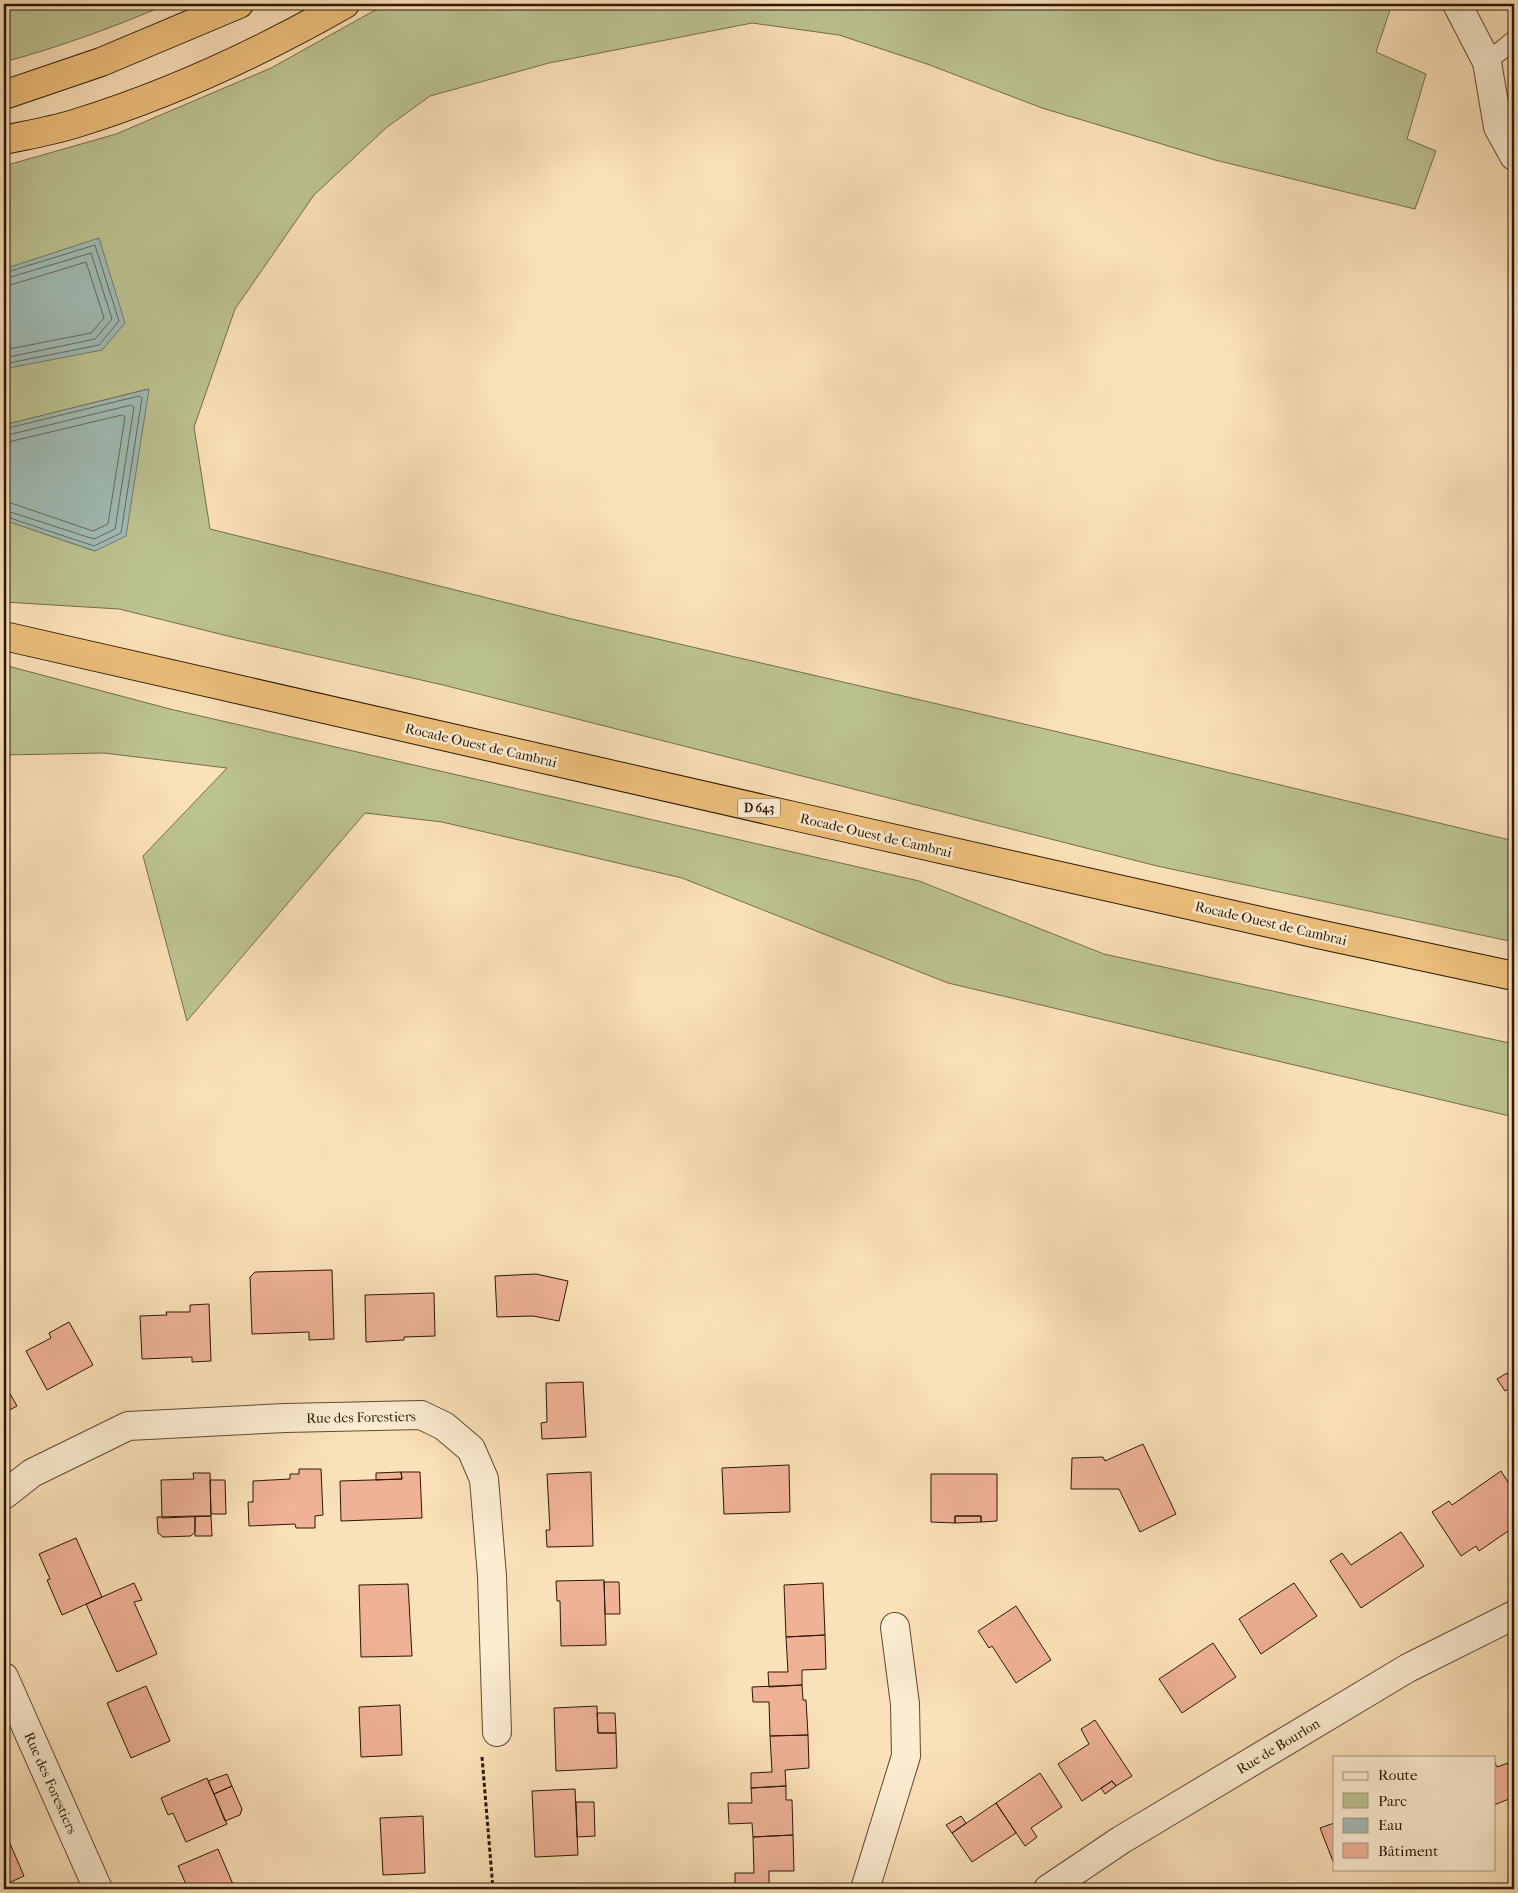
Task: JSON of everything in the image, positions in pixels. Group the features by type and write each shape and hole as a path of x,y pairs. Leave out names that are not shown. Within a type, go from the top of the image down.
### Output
{"highway":[{"path":"4,95 102,62 239,4"},
{"path":"4,140 72,124 118,109 186,82 239,60 303,28 345,4"},
{"name":"Rocade Ouest de Cambrai","path":"4,636 798,817 1514,976"}],"street":[{"path":"1457,4 1487,62 1498,127 1514,156"},
{"name":"Rue des Forestiers","path":"4,1496 32,1473 128,1426 285,1418 421,1415 444,1426 471,1449 484,1479 492,1576 497,1732"},
{"name":"Rue de Bourlon","path":"1048,1889 1121,1840 1408,1668 1514,1615"},
{"path":"865,1889 906,1756 905,1704 895,1626"},
{"name":"Rue des Forestiers","path":"4,1677 98,1889"}],"lane":[{"path":"1487,62 1514,40"}],"path":[{"path":"492,1889 481,1743 497,1732"}],"green space":[{"path":"4,4 168,4 87,36 4,62"},
{"path":"386,4 1392,4 1376,52 1426,74 1407,139 1436,151 1415,209 1215,160 1042,108 927,64 839,35 752,23 549,63 430,96 386,128 314,195 235,309 194,427 210,529 576,620 1097,741 1514,841 1514,942 1157,866 443,685 236,638 119,609 4,602 4,520 95,551 148,389 4,425 4,166 116,134 271,68"},
{"path":"4,665 170,709 919,881 1104,954 1514,1044 1514,1117 948,983 682,878 442,822 365,813 187,1021 143,856 227,768 104,753 4,755"}],"water":[{"path":"99,238 125,323 102,350 4,369 4,269"},
{"path":"149,389 126,536 95,551 4,520 4,425"}],"building":[{"path":"332,1270 334,1339 309,1340 309,1332 252,1334 250,1277 255,1272"},
{"path":"536,1274 568,1281 559,1321 533,1316 497,1317 495,1276"},
{"path":"434,1293 435,1336 404,1337 404,1340 366,1342 365,1295"},
{"path":"209,1304 211,1361 192,1362 192,1357 142,1359 140,1316 167,1315 166,1312 190,1312 190,1305"},
{"path":"69,1322 93,1365 47,1390 26,1351 51,1338 49,1333"},
{"path":"1507,1373 1514,1385 1505,1391 1497,1379"},
{"path":"583,1382 586,1437 542,1439 541,1423 547,1422 546,1383"},
{"path":"4,1383 17,1406 4,1413"},
{"path":"1143,1444 1176,1514 1140,1532 1119,1489 1071,1489 1072,1458 1103,1457 1105,1461"},
{"path":"789,1465 790,1512 724,1514 722,1468"},
{"path":"299,1469 321,1469 323,1515 315,1516 315,1528 296,1528 295,1524 249,1526 248,1502 253,1502 253,1481 290,1479 290,1474 299,1474"},
{"path":"1501,1471 1514,1492 1514,1527 1479,1551 1476,1546 1461,1556 1432,1512 1449,1501 1452,1505"},
{"path":"401,1472 402,1479 376,1480 376,1473"},
{"path":"401,1472 420,1472 422,1518 341,1521 340,1481 402,1479"},
{"path":"591,1472 593,1546 547,1547 546,1530 550,1530 547,1474"},
{"path":"193,1473 210,1473 211,1516 162,1518 161,1480 194,1479"},
{"path":"931,1474 997,1474 997,1521 981,1522 981,1516 955,1516 955,1523 931,1522"},
{"path":"210,1480 225,1480 226,1514 211,1514"},
{"path":"195,1516 211,1516 212,1536 195,1536"},
{"path":"195,1516 195,1532 191,1536 163,1537 158,1533 157,1517"},
{"path":"955,1516 981,1516 981,1522 955,1523"},
{"path":"1401,1532 1424,1566 1361,1608 1330,1561 1342,1553 1351,1565"},
{"path":"76,1538 102,1597 62,1615 47,1580 50,1579 39,1554"},
{"path":"604,1580 606,1645 561,1646 560,1601 557,1601 556,1581"},
{"path":"604,1582 619,1582 620,1614 605,1614"},
{"path":"134,1583 142,1600 134,1602 157,1654 117,1672 86,1604"},
{"path":"823,1583 825,1635 786,1637 784,1585"},
{"path":"1294,1583 1317,1616 1261,1654 1239,1619"},
{"path":"408,1584 412,1656 361,1657 359,1585"},
{"path":"1016,1606 1051,1660 1016,1683 992,1646 989,1648 978,1631"},
{"path":"825,1635 826,1669 802,1670 802,1685 769,1687 768,1672 788,1672 786,1637"},
{"path":"1213,1643 1236,1677 1182,1713 1159,1679"},
{"path":"802,1685 803,1700 806,1700 808,1735 770,1736 769,1702 753,1702 752,1687"},
{"path":"146,1686 170,1741 131,1758 107,1703"},
{"path":"400,1705 402,1755 361,1757 359,1707"},
{"path":"597,1706 598,1733 616,1733 617,1768 556,1771 554,1708"},
{"path":"597,1713 615,1713 616,1733 598,1733"},
{"path":"1095,1720 1132,1776 1116,1786 1112,1781 1082,1801 1058,1764 1089,1744 1081,1729"},
{"path":"808,1735 809,1768 785,1770 786,1786 751,1788 751,1773 772,1772 770,1736"},
{"path":"1508,1763 1514,1779 1514,1797 1496,1804 1496,1765 1497,1767"},
{"path":"1040,1773 1062,1807 1031,1828 1037,1837 1025,1846 996,1803"},
{"path":"227,1774 232,1786 214,1794 208,1781"},
{"path":"207,1778 227,1824 186,1842 173,1813 168,1815 161,1798"},
{"path":"1112,1781 1116,1786 1105,1794 1101,1788"},
{"path":"232,1786 242,1809 240,1815 225,1821 214,1794"},
{"path":"786,1786 786,1800 792,1800 793,1835 753,1837 752,1823 729,1824 728,1803 752,1803 751,1788"},
{"path":"575,1789 578,1855 535,1857 532,1791"},
{"path":"576,1802 594,1802 595,1836 577,1837"},
{"path":"996,1803 1016,1833 972,1862 952,1833"},
{"path":"423,1816 425,1873 383,1875 380,1818"},
{"path":"961,1816 966,1823 952,1833 946,1825"},
{"path":"1333,1823 1333,1861 1320,1828"},
{"path":"793,1835 794,1871 769,1871 769,1886 735,1888 735,1873 754,1873 753,1837"},
{"path":"8,1839 24,1876 4,1885 4,1841"},
{"path":"218,1849 235,1889 188,1889 178,1866"},
{"path":"769,1886 769,1889 735,1889 735,1888"}]}
